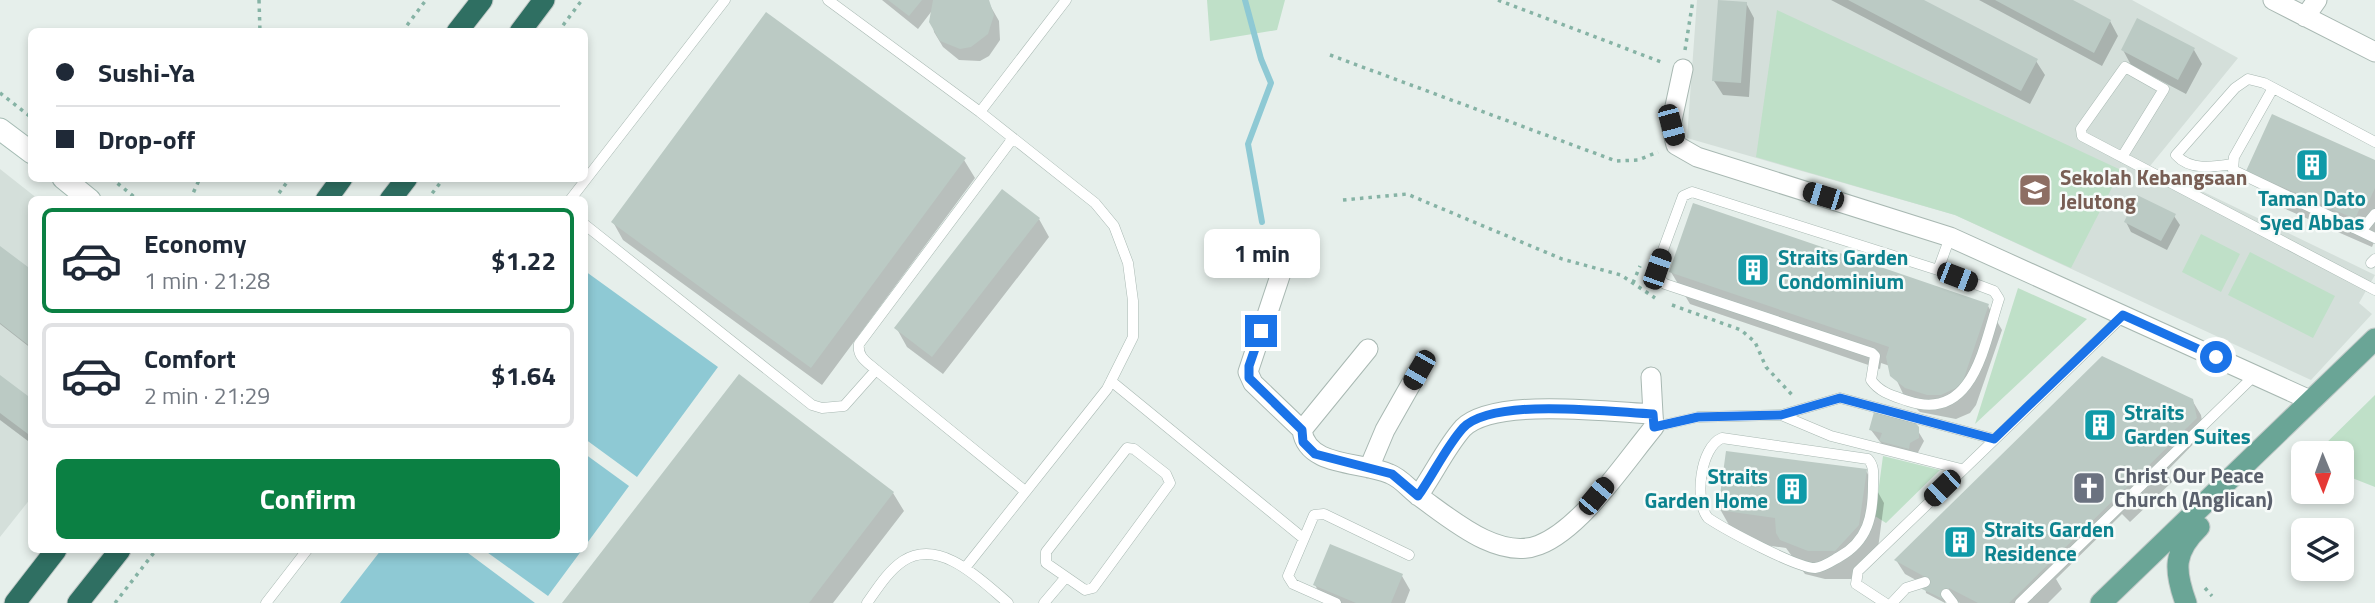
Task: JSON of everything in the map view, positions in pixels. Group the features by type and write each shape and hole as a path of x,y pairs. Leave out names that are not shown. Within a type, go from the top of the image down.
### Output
{"highway":[{"path":"460,28 482,0"},
{"path":"523,28 544,0"},
{"path":"393,196 404,182"},
{"path":"15,603 54,553"},
{"path":"78,603 118,553"}],"main road":[{"path":"2101,603 2375,339"},
{"path":"2186,603 2177,577 2182,544 2375,353"}],"street":[{"path":"2273,0 2375,52"},
{"path":"2305,17 2317,0"},
{"path":"1683,69 1671,125 1676,145 1697,157 1950,237 2312,401"},
{"path":"0,129 28,150"},
{"path":"68,182 85,196"},
{"path":"1284,264 1248,372 1253,383 1302,430 1303,442 1315,454 1392,474 1418,496 1479,535 1505,548 1538,546 1556,537 1576,519 1654,420 1651,377"},
{"path":"1302,430 1368,349"},
{"path":"1369,468 1385,430 1419,370"},
{"path":"1418,496 1463,428 1494,412 1524,409 1654,420"}],"lane":[{"path":"588,177 725,0"},
{"path":"828,0 980,112 1095,203 1114,226 1129,264 1133,337 1111,381 965,568"},
{"path":"980,112 1066,0"},
{"path":"2122,158 2164,89 2129,67 2122,70 2080,133 2122,158 2375,290"},
{"path":"2232,164 2193,165 2182,162 2176,155 2241,82 2257,80 2375,142"},
{"path":"2232,164 2273,88"},
{"path":"1013,138 859,344 861,357 1025,491"},
{"path":"2232,164 2237,174 2375,238"},
{"path":"573,196 584,182"},
{"path":"1692,192 1938,270 1994,291 1998,299 1973,374 1965,389 1942,404 1928,405 1904,399 1876,387 1871,380 1875,356 1872,353 1667,286 1656,273 1683,197 1692,192"},
{"path":"2361,231 2375,214"},
{"path":"588,228 811,405 833,409 844,406 876,370"},
{"path":"1938,270 1950,237"},
{"path":"1885,603 1856,584 1855,577 1867,561 2123,315"},
{"path":"2020,603 2255,374"},
{"path":"1111,381 1303,537"},
{"path":"1654,420 1781,415 1832,398 1848,399 1994,439"},
{"path":"1781,415 1831,436 1961,469"},
{"path":"1726,438 1868,459 1873,470 1870,522 1853,549 1820,567 1806,567 1708,518 1703,510 1702,493 1707,450 1717,439 1726,438"},
{"path":"1133,449 1166,474 1170,483 1168,488 1093,588 1085,590 1066,577 1046,563 1046,552 1122,451 1133,449"},
{"path":"1336,603 1289,580 1288,571 1311,519 1319,513 1409,555"},
{"path":"1853,549 1867,561"},
{"path":"266,603 305,553"},
{"path":"867,603 893,570 916,555 937,556 965,568 1008,603"},
{"path":"1044,603 1066,577"},
{"path":"1892,603 1906,588 1925,582"},
{"path":"1946,594 1953,603"}],"path":[{"path":"259,0 260,28"},
{"path":"405,28 426,0"},
{"path":"561,28 582,0"},
{"path":"1498,0 1683,69 1693,0"},
{"path":"1330,55 1616,161 1638,160 1676,145"},
{"path":"0,93 28,114"},
{"path":"116,182 133,196"},
{"path":"430,196 441,182"},
{"path":"1343,200 1408,194 1562,259 1620,275 1657,299"},
{"path":"1669,304 1741,330 1755,342 1766,367 1806,408"},
{"path":"115,603 154,553"},
{"path":"2202,583 2212,596"}],"shaded area":[{"name":"Sekolah Kebangsaan Jelutong","path":"1697,0 2132,0 2238,58 2150,166 2375,275 2359,303 2372,314 2311,380 1955,215 1687,138"},
{"path":"0,169 34,196 28,196 28,502 0,537"}],"green space":[{"path":"1207,0 1285,0 1277,30 1210,41"},
{"path":"1777,10 2121,170 2071,268 1955,215 1756,157"},
{"path":"2201,234 2240,254 2221,292 2182,272"},
{"path":"2250,252 2335,296 2313,338 2228,295"},
{"path":"2018,288 2087,319 1975,424"},
{"path":"2375,395 2375,487 2354,479 2354,441 2328,441"},
{"path":"1883,456 1940,470 1886,523 1875,516"}],"water":[{"path":"588,273 718,367 637,477 588,441"},
{"path":"588,456 629,486 588,542"},
{"path":"379,553 468,553 535,603 340,603"},
{"path":"488,553 580,553 548,596"}],"building":[{"path":"888,0 922,0 909,16"},
{"path":"933,0 989,0 994,15 988,34 971,47 960,49 940,41 929,22"},
{"path":"1718,0 1747,2 1741,83 1712,81"},
{"path":"1848,0 1924,0 2038,59 2021,91"},
{"path":"1995,0 2073,0 2111,20 2094,53"},
{"path":"766,12 966,158 811,368 611,222"},
{"path":"2137,18 2195,48 2178,80 2121,50"},
{"name":"Taman Dato Syed Abbas","path":"2272,114 2375,160 2375,188 2368,203 2363,201 2355,219 2246,171"},
{"path":"1002,189 1040,218 932,357 894,328"},
{"path":"2137,195 2176,214 2161,241 2124,222"},
{"path":"1693,203 1989,304 1963,381 1956,388 1941,395 1927,395 1905,388 1890,376 1886,357 1889,347 1669,272"},
{"path":"0,246 28,267 28,345 0,323"},
{"path":"2102,356 2193,399 2197,418 2009,603 1978,603 1949,588 1943,599 1922,589 1927,578 1894,560"},
{"path":"739,374 894,492 809,603 562,603"},
{"path":"0,375 28,396 28,434 0,413"},
{"path":"1874,412 1913,420 1919,427 1919,438 1910,443 1909,449 1879,441 1882,433 1869,430"},
{"name":"Straits Garden Home","path":"1726,451 1867,469 1859,525 1835,551 1808,551 1780,540 1776,533 1775,518 1718,510"},
{"path":"1330,544 1403,574 1391,603 1356,603 1313,585"}],"waterway":[{"path":"1245,0 1261,59 1271,83 1248,144 1262,222"}],"place":[{"name":"Taman Dato Syed Abbas","path":"2312,165"},
{"name":"Sekolah Kebangsaan Jelutong","path":"2035,190"},
{"name":"Straits Garden Condominium","path":"1753,270"},
{"name":"Straits Garden Suites","path":"2100,425"},
{"name":"Christ Our Peace Church (Anglican)","path":"2089,488"},
{"name":"Straits Garden Home","path":"1792,489"},
{"name":"Straits Garden Residence","path":"1960,542"}],"route":[{"path":"1261,331 1249,366 1249,378 1302,430 1303,442 1315,454 1392,474 1418,496 1463,428 1494,412 1524,409 1653,414 1654,427 1698,417 1781,415 1832,398 1840,398 1994,439 2123,315 2216,357"}]}
